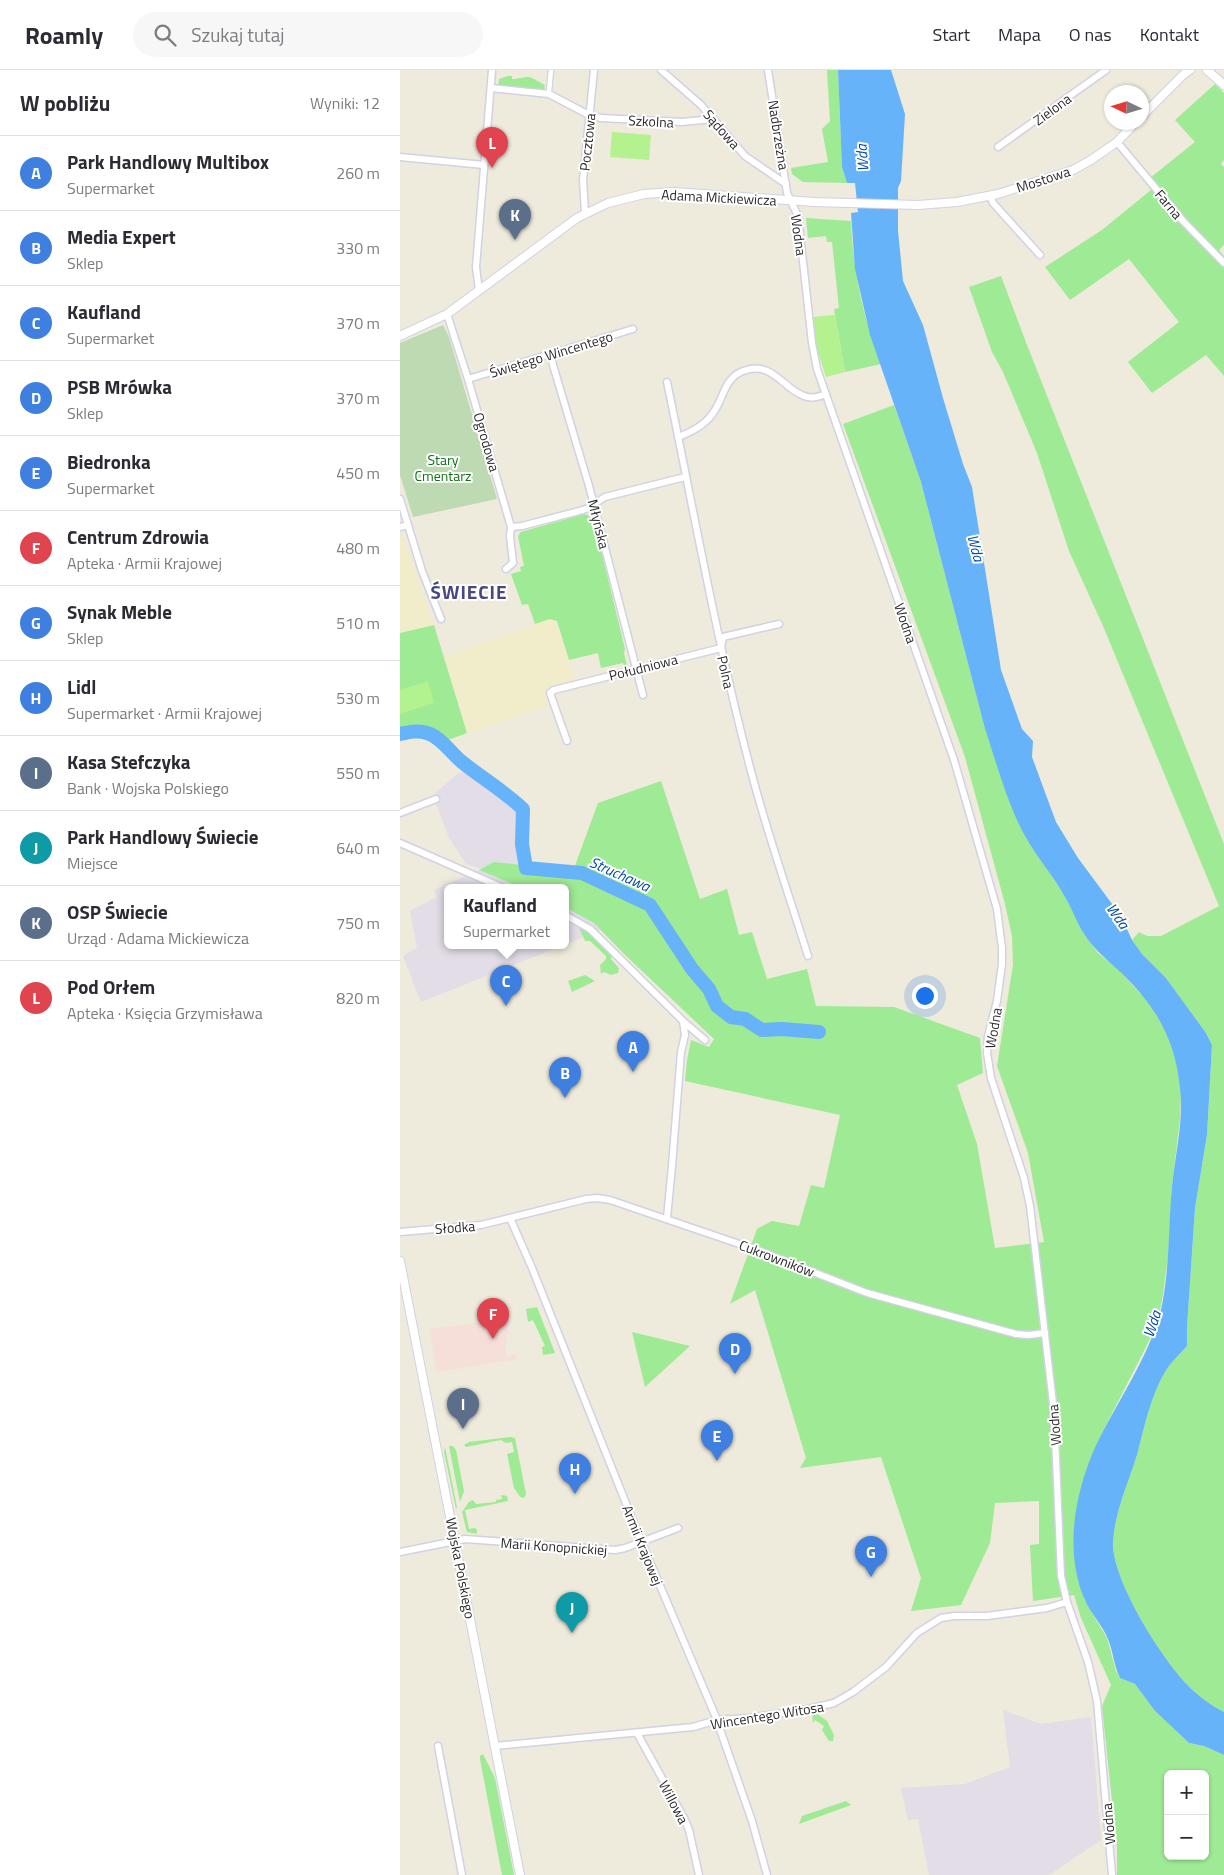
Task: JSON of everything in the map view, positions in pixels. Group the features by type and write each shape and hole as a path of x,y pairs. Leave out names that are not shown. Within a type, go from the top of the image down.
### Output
{"street":[{"path":"479,290 476,267 492,70"},
{"path":"549,91 551,70"},
{"name":"Pocztowa","path":"585,213 583,180 594,70"},
{"name":"Sądowa","path":"661,70 700,105 745,156 786,184"},
{"name":"Nadbrzeżna","path":"768,70 790,200"},
{"name":"Zielona","path":"998,148 1106,70"},
{"path":"1149,109 1190,70"},
{"path":"1207,70 1224,85"},
{"name":"Szkolna","path":"491,88 549,94 589,115 601,118 662,122 690,122 713,119"},
{"name":"Mostowa","path":"936,204 990,196 1073,170 1117,142 1128,130"},
{"name":"Farna","path":"1117,142 1183,220 1224,263"},
{"path":"400,157 484,165"},
{"name":"Adama Mickiewicza","path":"400,336 447,314 585,213 627,197 691,192 840,203 936,204"},
{"path":"990,196 993,203 1040,255"},
{"name":"Wodna","path":"790,200 798,216 812,343 817,369 954,760 997,909 1002,964 997,1001 988,1036 989,1067 1027,1193 1045,1333 1056,1442 1060,1568 1067,1602 1086,1654 1097,1701 1112,1875"},
{"name":"Ogrodowa","path":"447,314 468,378 511,527 513,563 506,569"},
{"name":"Świętego Wincentego","path":"468,378 633,329"},
{"name":"Młyńska","path":"550,355 594,505 643,695"},
{"path":"678,437 704,423 714,412 726,385 734,376 743,371 752,369 771,372 804,396 814,397 826,394"},
{"name":"Polna","path":"667,382 721,648 755,785 808,956"},
{"path":"511,527 522,526 583,510 605,497 685,477"},
{"path":"400,499 422,571 441,619"},
{"path":"400,527 408,525"},
{"name":"Południowa","path":"567,741 550,693 554,690 721,648 724,637 779,624"},
{"path":"400,813 436,799"},
{"path":"400,843 494,884"},
{"path":"569,917 590,929 632,972 705,1040"},
{"path":"666,1218 681,1052 685,1035 684,1021"},
{"name":"Cukrowników","path":"510,1218 596,1198 610,1200 754,1248 878,1297 1016,1334 1045,1333"},
{"name":"Słodka","path":"400,1232 481,1225 510,1218"},
{"name":"Armii Krajowej","path":"510,1218 532,1268 641,1541 717,1720 752,1821 767,1875"},
{"name":"Wojska Polskiego","path":"400,1261 520,1875"},
{"name":"Marii Konopnickiej","path":"400,1552 464,1539 605,1550 626,1548 678,1528"},
{"name":"Wincentego Witosa","path":"494,1746 693,1727 717,1720 748,1718 804,1710 834,1703 853,1692 879,1672 917,1633 941,1618 988,1616 1047,1608 1067,1602"},
{"name":"Willowa","path":"637,1733 686,1824 699,1875"},
{"path":"438,1746 462,1875"}],"shaded area":[{"path":"400,536 403,536 434,625 400,633"},
{"path":"550,619 557,621 575,678 545,691 549,705 467,733 444,657"},
{"path":"466,770 492,786 521,811 522,870 494,872 466,864 449,838 433,795 457,774"},
{"path":"479,870 513,884 448,884"},
{"path":"444,886 444,949 554,949 421,1002 403,956 417,948 410,911 437,897 434,890"},
{"path":"569,909 587,918 601,930 569,942"},
{"path":"509,1319 505,1352 508,1357 514,1354 518,1359 437,1372 429,1329"},
{"path":"1003,1710 1041,1724 1091,1717 1101,1840 1049,1875 929,1875 918,1819 908,1820 901,1788 965,1784 1010,1767"}],"green space":[{"path":"827,70 838,70 842,167 847,183 803,182 792,174 791,168 828,162 822,129 830,121"},
{"path":"512,76 512,79 531,78 545,85 544,90 498,86 499,79"},
{"path":"1215,84 1224,93 1224,160 1221,164 1224,167 1224,245 1219,250 1224,256 1224,376 1206,355 1152,393 1128,362 1179,322 1129,259 1070,300 1045,267 1102,230 1151,190 1145,182 1195,142 1175,120"},
{"path":"612,132 651,135 649,160 610,157"},
{"path":"806,218 851,221 854,258 860,294 881,364 845,372 834,309 839,308 832,242 827,242 826,236 808,238"},
{"path":"1001,276 1224,844 1224,1712 1196,1693 1184,1681 1156,1645 1121,1578 1115,1558 1113,1542 1119,1508 1137,1455 1148,1412 1160,1381 1167,1369 1187,1346 1195,1208 1207,1135 1212,1045 1206,1033 1166,978 1142,954 1132,940 1139,932 1147,936 1161,936 1219,906 1103,626 1069,551 1037,453 1003,372 992,352 969,287"},
{"path":"835,315 845,372 826,377 816,346 813,317"},
{"name":"Stary Cmentarz","path":"443,325 449,337 497,499 413,517 400,475 400,343"},
{"path":"894,405 921,482 985,729 1011,803 1027,839 1065,896 1083,933 1098,953 1117,968 1149,1003 1167,1033 1176,1061 1181,1091 1180,1119 1172,1186 1168,1256 1163,1295 1158,1320 1149,1341 1100,1437 1084,1599 1107,1638 1116,1671 1120,1678 1135,1684 1155,1711 1189,1743 1204,1746 1224,1755 1224,1875 1117,1875 1117,1848 1102,1706 1111,1685 1081,1618 1074,1595 1033,1601 1030,1545 1039,1544 1039,1501 995,1503 990,1543 961,1605 911,1611 921,1578 881,1457 800,1468 806,1458 755,1290 730,1304 757,1229 772,1221 799,1226 811,1185 824,1188 840,1115 685,1081 691,1040 709,1047 714,1039 594,923 569,909 569,884 513,884 479,870 494,862 573,871 598,803 661,781 700,899 727,889 739,935 752,932 767,979 807,969 816,1006 894,1007 980,1038 983,1073 957,1085 977,1144 995,1248 1044,1242 1028,1153 997,1066 1013,965 1012,936 965,757 843,424"},
{"path":"584,514 590,516 598,547 602,554 625,649 627,665 624,666 623,663 601,668 598,653 569,660 557,621 550,619 535,624 528,604 522,605 511,574 521,571 520,567 524,566 518,536 521,532"},
{"path":"434,625 467,733 448,740 428,730 400,727 400,633"},
{"path":"428,681 434,703 400,714 400,690"},
{"path":"579,927 592,935 612,955 611,959 619,968 618,973 611,975 604,972 601,974 600,965 606,959 606,956 590,941 585,941"},
{"path":"585,975 595,981 572,992 568,981"},
{"path":"537,1307 555,1353 543,1355 542,1347 545,1346 533,1320 528,1322 526,1309"},
{"path":"632,1332 690,1346 645,1387"},
{"path":"515,1438 526,1494 524,1498 520,1497 514,1488 507,1454 514,1452 512,1442 506,1443 501,1440 466,1447 464,1445 469,1442"},
{"path":"449,1446 453,1446 456,1450 464,1491 460,1502"},
{"path":"445,1447 457,1507 456,1509 444,1452"},
{"path":"501,1495 507,1496 508,1501 465,1510 469,1529 475,1528 477,1534 467,1532 462,1512 469,1502 473,1500 476,1504 496,1502 496,1500 502,1499"},
{"path":"812,1713 816,1713 827,1721 834,1735 833,1741 829,1741 822,1730 824,1726 815,1720 813,1723"},
{"path":"483,1754 495,1778 514,1875 502,1875 480,1759 480,1756"},
{"path":"846,1801 851,1805 799,1824 802,1816"}],"water":[{"name":"Wda","path":"838,70 891,70 905,114 901,181 898,188 898,231 903,281 923,325 943,398 972,487 1001,670 1022,729 1033,741 1032,757 1056,822 1078,858 1121,916 1132,940 1142,954 1166,978 1206,1033 1212,1045 1207,1135 1195,1208 1187,1346 1167,1369 1160,1381 1148,1412 1137,1455 1119,1508 1113,1542 1115,1558 1121,1578 1156,1645 1184,1681 1196,1693 1224,1712 1224,1755 1204,1746 1189,1743 1155,1711 1135,1684 1120,1678 1108,1639 1084,1598 1074,1559 1075,1517 1084,1475 1100,1437 1153,1336 1162,1306 1167,1272 1172,1187 1181,1113 1177,1070 1168,1037 1152,1008 1084,934 1061,890 1021,829 1004,786 985,729 921,482 870,335 855,269 851,213 858,212 855,183 847,183 842,167"}],"waterway":[{"name":"Struchawa","path":"400,734 417,731 432,735 462,762 523,809 522,844 526,868 582,873 650,905 692,969 709,989 717,1006 731,1017 745,1019 762,1030 782,1029 819,1032"}],"place":[{"name":"Pod Orłem","path":"492,168"},
{"name":"OSP Świecie","path":"515,240"},
{"name":"Kaufland","path":"506,1006"},
{"name":"Park Handlowy Multibox","path":"633,1072"},
{"name":"Media Expert","path":"565,1098"},
{"name":"Centrum Zdrowia","path":"493,1339"},
{"name":"PSB Mrówka","path":"735,1374"},
{"name":"Kasa Stefczyka","path":"463,1429"},
{"name":"Biedronka","path":"717,1461"},
{"name":"Lidl","path":"575,1494"},
{"name":"Synak Meble","path":"871,1577"},
{"name":"Park Handlowy Świecie","path":"572,1633"}],"district":[{"name":"ŚWIECIE","path":"469,591"}]}
